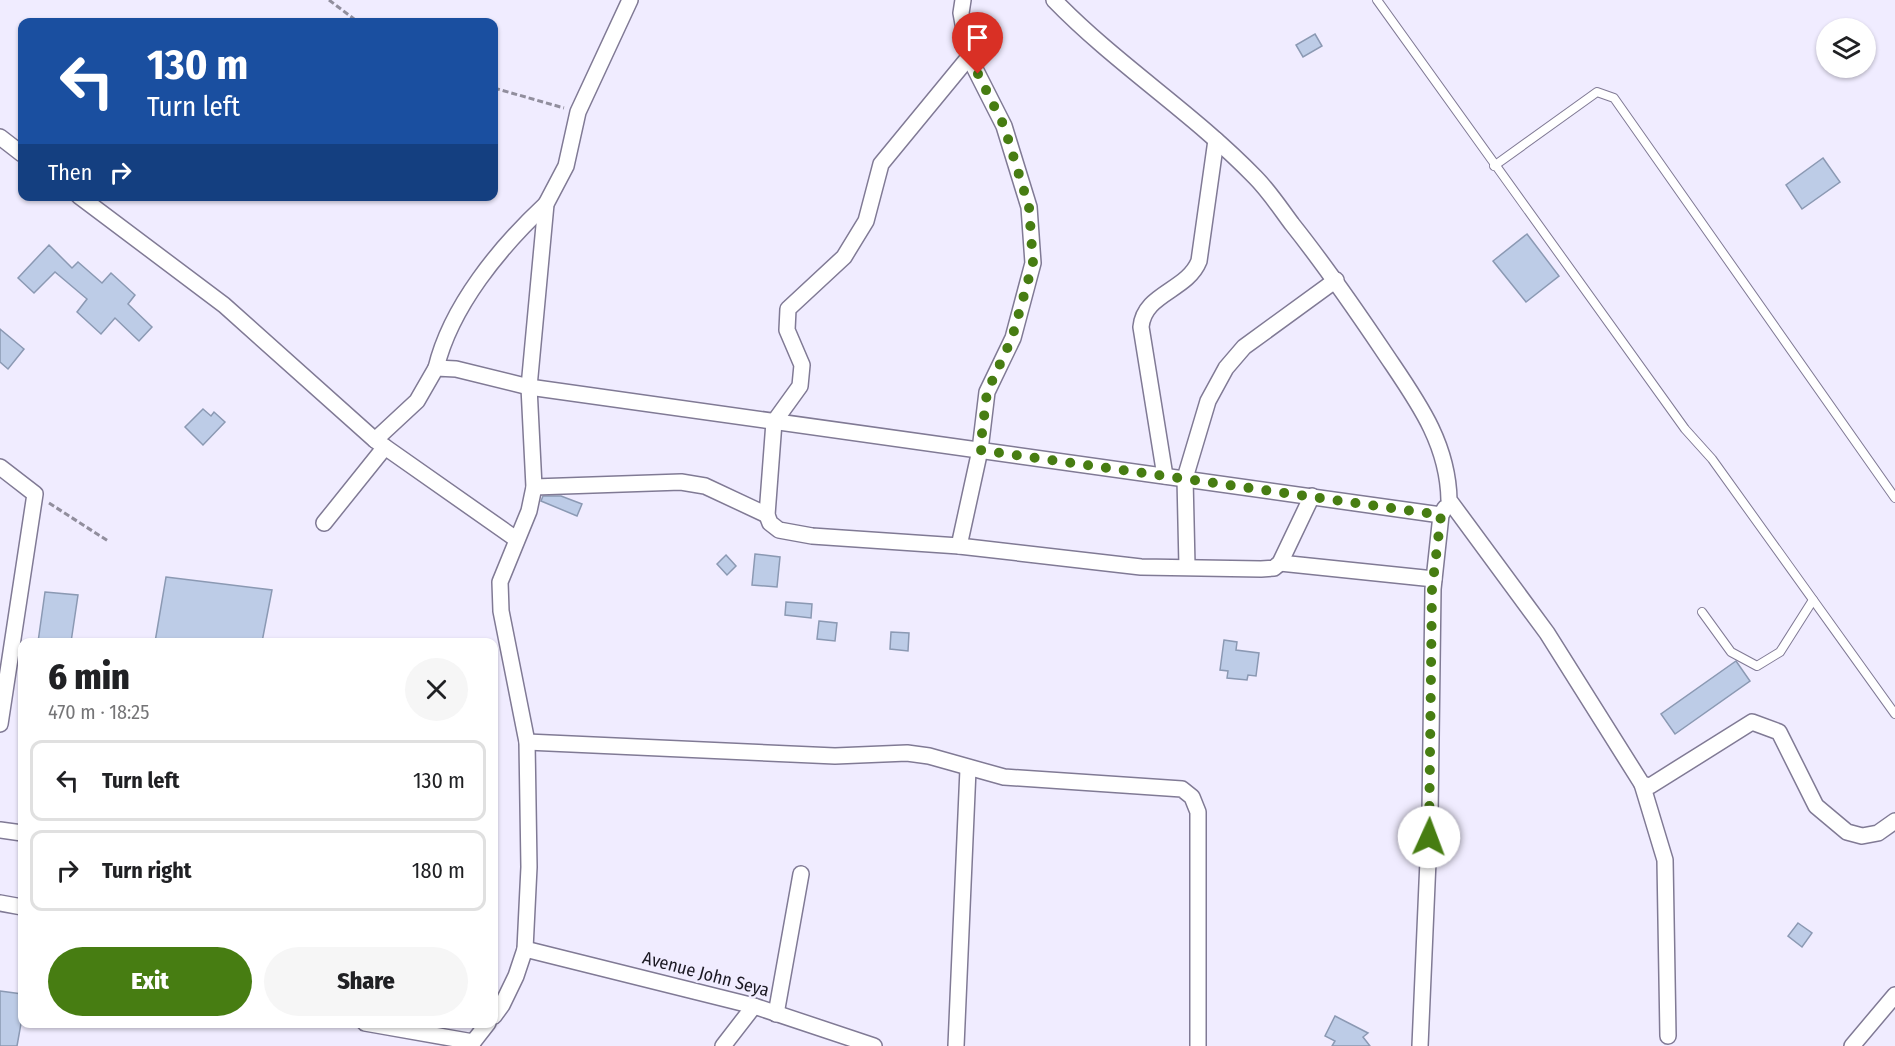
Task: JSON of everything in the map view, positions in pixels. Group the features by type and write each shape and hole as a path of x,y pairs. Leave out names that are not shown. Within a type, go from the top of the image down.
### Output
{"street":[{"path":"324,523 380,443 417,401 436,368 442,344 491,266 526,223 546,204 566,166 578,112 630,0"},
{"path":"959,546 980,450 987,392 1012,338 1033,263 1029,207 1007,136 969,57 962,13 963,0"},
{"path":"1054,0 1074,21 1216,140 1257,178 1336,280 1415,398 1436,436 1448,474 1449,500 1441,515 1434,579 1430,814 1420,1046"},
{"path":"969,57 881,164 866,221 844,256 788,309 787,330 802,365 800,386 774,422 767,514 770,523 779,530 812,536 959,546 1141,567 1261,569 1274,568 1280,563 1312,496"},
{"path":"0,137 18,151"},
{"path":"1165,476 1141,327 1142,315 1148,306 1194,274 1199,261 1216,140"},
{"path":"86,201 224,304 380,443 516,538"},
{"path":"498,1010 516,976 525,949 529,867 527,742 501,601 500,582 516,538 529,511 534,487 529,387 546,204"},
{"path":"1187,566 1185,478 1208,401 1226,368 1244,347 1336,280"},
{"path":"436,368 456,369 529,387 1441,515"},
{"path":"0,467 35,494 0,724"},
{"path":"534,487 681,482 705,486 767,514"},
{"path":"1449,500 1547,633 1642,784 1665,861 1668,1036"},
{"path":"1280,563 1434,579"},
{"path":"1642,784 1650,786 1752,722 1779,732 1816,806 1847,832 1862,836 1878,833 1895,821"},
{"path":"527,742 836,756 907,753 929,756 968,769 1004,777 1182,789 1192,797 1198,812 1198,1046"},
{"path":"956,1046 968,769"},
{"path":"0,830 18,832"},
{"path":"776,1014 801,874"},
{"path":"0,903 18,906"},
{"name":"Avenue John Seya","path":"525,949 754,1006 873,1046"},
{"path":"1852,1046 1895,995"},
{"path":"723,1046 754,1006"},
{"path":"390,1028 471,1044 484,1028"}],"lane":[{"path":"1377,0 1685,429 1712,459 1895,714"},
{"path":"1494,165 1597,92 1614,98 1895,498"},
{"path":"1702,612 1731,652 1757,666 1780,652 1813,600"}],"path":[{"path":"329,0 353,18"},
{"path":"498,89 578,112"},
{"path":"35,494 108,541"}],"building":[{"path":"1315,34 1322,46 1303,57 1296,45"},
{"path":"1823,158 1840,182 1802,209 1786,185"},
{"path":"1527,234 1559,276 1526,302 1493,261"},
{"path":"49,245 72,268 78,262 102,283 111,273 135,295 128,304 152,327 139,341 115,318 101,334 77,312 87,299 55,272 34,293 18,278"},
{"path":"0,329 24,349 8,369 0,362"},
{"path":"203,409 211,416 214,412 225,422 203,445 185,427"},
{"path":"543,496 561,496 582,504 577,516 541,501"},
{"path":"755,554 780,557 777,587 752,585"},
{"path":"726,555 736,566 727,575 717,564"},
{"path":"166,577 272,590 263,638 156,638"},
{"path":"45,592 78,595 72,638 39,638"},
{"path":"786,602 812,604 811,618 785,615"},
{"path":"819,621 837,623 835,641 817,639"},
{"path":"891,632 909,633 908,651 890,649"},
{"path":"1224,640 1237,642 1236,650 1259,653 1256,676 1248,675 1247,680 1227,678 1228,671 1220,670"},
{"path":"1736,661 1750,681 1675,734 1661,714"},
{"path":"1798,923 1812,933 1802,947 1788,936"},
{"path":"0,991 18,993 18,1028 20,1028 17,1046 0,1046"},
{"path":"1335,1016 1368,1033 1363,1037 1370,1046 1332,1046 1335,1041 1325,1036"}],"route":[{"path":"978,74 1004,126 1029,207 1033,263 1012,338 987,392 980,450 1441,515 1432,589 1429,837"}]}
